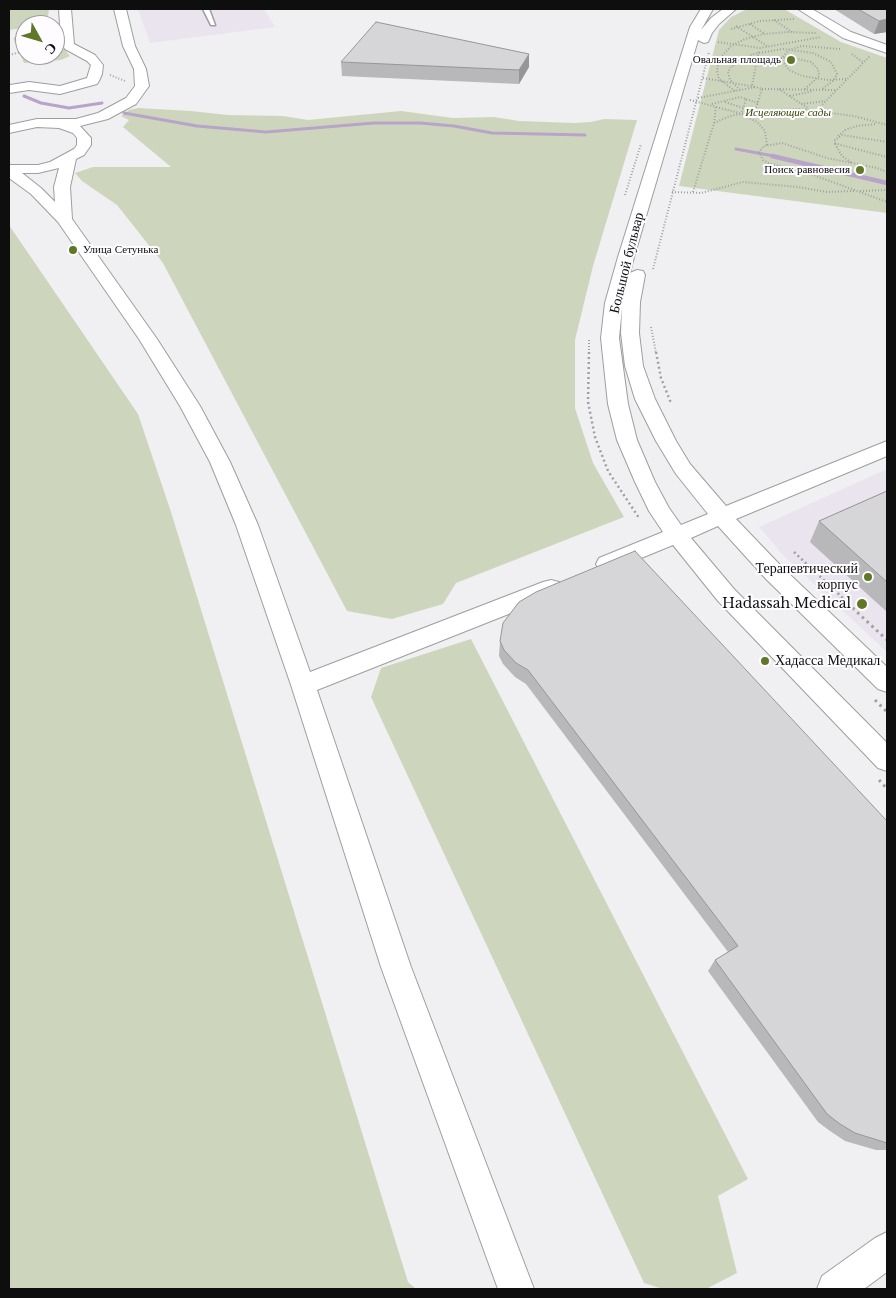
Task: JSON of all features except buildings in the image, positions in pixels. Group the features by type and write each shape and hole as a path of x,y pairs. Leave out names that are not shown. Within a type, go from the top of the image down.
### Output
{"street":[{"path":"20,116 9,88 29,86 60,90 92,81 96,74 97,65 91,58 69,46 67,42 65,9"},
{"path":"61,124 76,123 104,116 123,106 136,96 142,86 140,69 129,46 120,9"},
{"name":"Большой бульвар","path":"707,9 696,27 626,257 614,304 610,338 618,404 627,440 645,482 660,511 676,534 726,595 887,760"},
{"path":"802,14 847,35 887,49"},
{"name":"Большой бульвар","path":"731,16 714,21 706,32 641,258 631,302 630,333 634,366 645,399 666,441 683,469 721,516 774,573 887,682"},
{"path":"9,170 38,169 69,158 79,152 84,145 83,135 71,126 20,116"},
{"path":"9,129 20,116"},
{"path":"83,135 104,116"},
{"path":"64,219 62,187 69,158"},
{"path":"9,170 36,191 64,219 148,339 190,406 220,462 247,525 303,685 396,967 516,1289"},
{"path":"303,685 575,578 676,534 887,448"},
{"path":"835,1289 887,1250"}],"lane":[{"path":"206,9 213,24"}],"path":[{"path":"730,29 749,23 802,14"},
{"path":"731,16 737,27 767,47"},
{"path":"774,20 792,32"},
{"path":"749,23 766,34"},
{"path":"735,91 717,75 717,62 724,51 734,44 766,34 792,32 822,34"},
{"path":"712,42 760,48 829,35"},
{"path":"740,90 731,82 728,72 731,67 747,56 759,52 818,46 843,50"},
{"path":"752,84 760,48"},
{"path":"782,57 791,49"},
{"path":"791,49 813,53 830,62 837,74 834,80 822,90"},
{"path":"653,271 710,51"},
{"path":"850,53 864,62"},
{"path":"815,111 873,53"},
{"path":"757,61 782,57 797,58 811,62 818,69 819,74 817,79 805,89"},
{"path":"782,57 782,62 789,70 802,76 817,79 847,79"},
{"path":"96,74 110,75 126,81 136,96"},
{"path":"703,78 752,84 762,89 836,90"},
{"path":"697,100 756,87"},
{"path":"778,88 811,110"},
{"path":"755,111 762,89"},
{"path":"790,96 816,90"},
{"path":"728,92 758,103"},
{"path":"711,104 740,97"},
{"path":"741,113 746,99"},
{"path":"697,100 741,113 757,122 765,131 767,145"},
{"path":"723,101 743,108"},
{"path":"801,104 826,101"},
{"path":"693,192 714,123 716,106"},
{"path":"714,123 741,113 775,109 811,110 854,116 887,125"},
{"path":"853,163 842,156 837,150 835,143 838,136 845,130 857,126 880,124"},
{"path":"838,136 853,136 887,142"},
{"path":"887,172 877,168 827,158 782,143 767,145 759,152 763,160 768,163 808,173 887,202"},
{"path":"835,143 887,157"},
{"path":"672,192 701,192 743,182 798,187 827,192 887,190"},
{"path":"650,320 661,378 673,410"},
{"path":"794,552 887,640"}],"shaded area":[{"path":"138,9 264,9 275,27 150,43"},
{"name":"Hadassah Medical","path":"887,469 887,652 784,556 759,527"}],"green space":[{"path":"9,9 49,9 48,15 15,15 15,29 9,30"},
{"name":"Исцеляющие сады","path":"747,9 784,9 841,42 887,58 887,213 679,186 719,30 731,17"},
{"path":"65,50 70,56 65,58"},
{"path":"138,108 228,115 283,116 308,120 401,111 453,118 494,117 519,121 574,123 604,119 637,120 593,266 575,340 575,408 593,463 624,517 456,583 443,604 392,619 347,611 163,263 117,205 82,181 75,173 93,167 171,167 123,127 129,120 121,116 129,110"},
{"path":"9,225 138,414 171,512 408,1282 416,1289 9,1289"},
{"path":"471,639 748,1179 718,1196 737,1273 706,1289 663,1289 644,1283 371,697 381,668"}],"waterway":[{"path":"24,96 41,103 69,108 102,103"},
{"path":"124,113 197,126 266,132 374,123 420,123 454,126 492,133 585,135"},
{"path":"736,149 779,157"},
{"path":"772,156 887,183"}],"place":[{"name":"Овальная площадь","path":"791,60"},
{"name":"Поиск равновесия","path":"860,170"},
{"name":"Улица Сетунька","path":"73,250"},
{"name":"Терапевтический корпус","path":"868,577"},
{"name":"Hadassah Medical","path":"862,604"},
{"name":"Хадасса Медикал","path":"765,661"}]}
